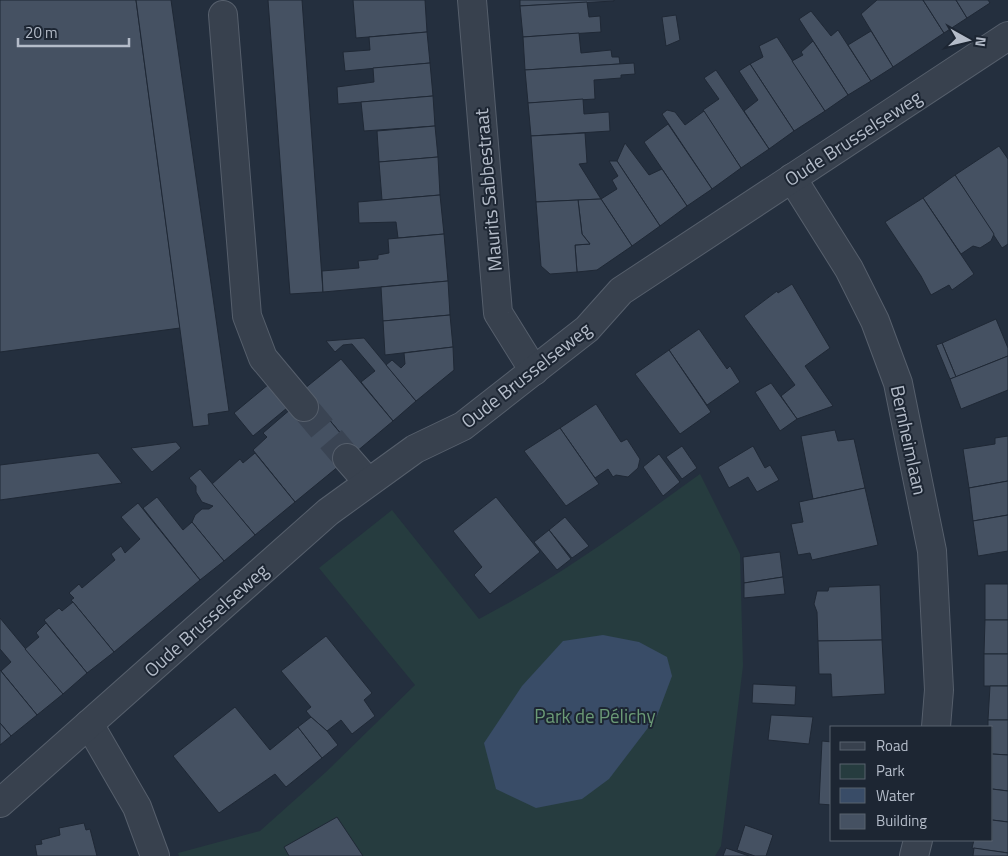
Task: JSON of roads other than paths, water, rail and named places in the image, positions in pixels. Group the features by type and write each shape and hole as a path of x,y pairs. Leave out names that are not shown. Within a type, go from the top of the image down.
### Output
{"street":[{"name":"Maurits Sabbestraat","path":"472,0 498,314 534,371"},
{"path":"223,15 247,316 263,358 304,407"},
{"name":"Oude Brusselseweg","path":"0,803 328,512 415,449 463,426 588,329 621,291 1008,36"},
{"name":"Bernheimlaan","path":"792,178 849,269 875,321 898,383 932,552 940,690 936,726"},
{"path":"348,458 368,482"},
{"path":"90,724 137,806 155,856"},
{"path":"914,856 918,841"}],"water":[{"path":"603,635 639,642 667,657 672,676 657,716 609,779 582,799 536,808 496,789 484,743 522,686 563,641"}],"tunnel":[{"path":"304,407 347,458"}],"park label":[{"name":"Park de Pélichy","path":"595,716"}]}
